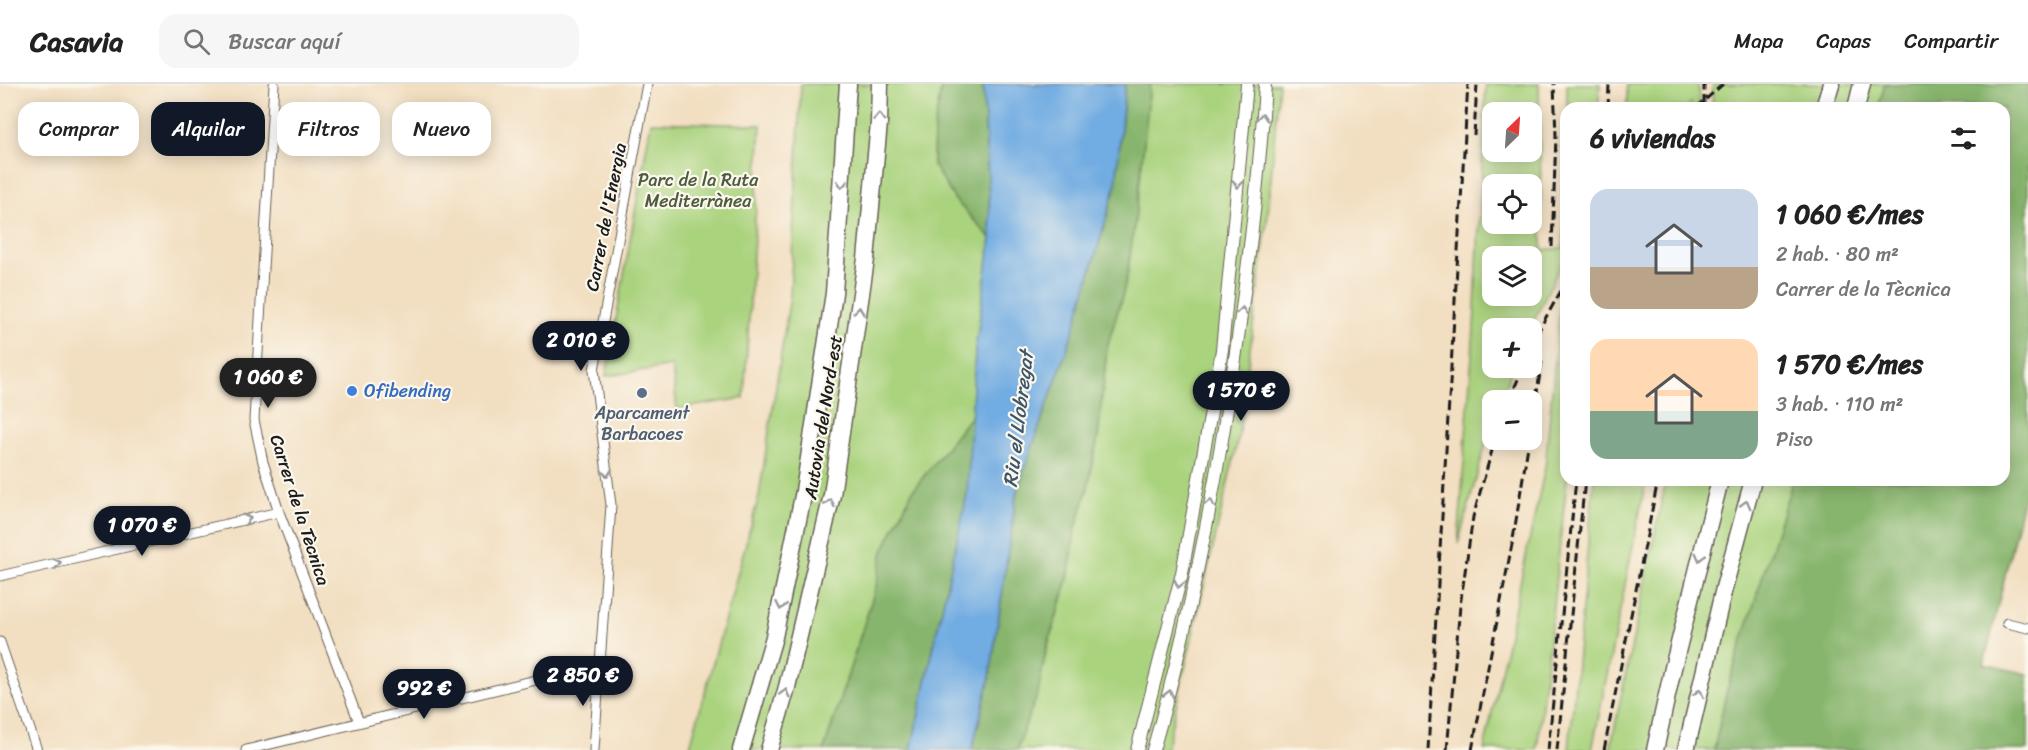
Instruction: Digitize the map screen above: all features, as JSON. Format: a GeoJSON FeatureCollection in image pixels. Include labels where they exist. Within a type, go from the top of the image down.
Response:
{"type":"FeatureCollection","features":[{"type":"Feature","properties":{"kind":"highway","name":"Autovia del Nord-est"},"geometry":{"type":"LineString","coordinates":[[741,750],[774,637],[804,491],[834,293],[848,84]]}},
{"type":"Feature","properties":{"kind":"highway","name":"Autovia del Nord-est"},"geometry":{"type":"LineString","coordinates":[[769,750],[787,687],[832,495],[866,259],[879,123],[880,84]]}},
{"type":"Feature","properties":{"kind":"highway"},"geometry":{"type":"LineString","coordinates":[[1826,102],[1831,84]]}},
{"type":"Feature","properties":{"kind":"highway"},"geometry":{"type":"LineString","coordinates":[[1858,102],[1863,84]]}},
{"type":"Feature","properties":{"kind":"highway"},"geometry":{"type":"LineString","coordinates":[[1654,750],[1718,486]]}},
{"type":"Feature","properties":{"kind":"highway"},"geometry":{"type":"LineString","coordinates":[[1686,750],[1724,588],[1751,486]]}},
{"type":"Feature","properties":{"kind":"street","name":"Carrer de la Tècnica"},"geometry":{"type":"LineString","coordinates":[[274,84],[254,420],[263,462],[279,512],[359,722]]}},
{"type":"Feature","properties":{"kind":"street","name":"Carrer de l'Energia"},"geometry":{"type":"LineString","coordinates":[[594,750],[611,505],[594,370],[647,84]]}},
{"type":"Feature","properties":{"kind":"street"},"geometry":{"type":"LineString","coordinates":[[1137,750],[1182,573],[1222,350],[1247,84]]}},
{"type":"Feature","properties":{"kind":"street"},"geometry":{"type":"LineString","coordinates":[[1153,750],[1167,701],[1198,565],[1224,430],[1250,258],[1265,84]]}},
{"type":"Feature","properties":{"kind":"street"},"geometry":{"type":"LineString","coordinates":[[0,576],[279,512]]}},
{"type":"Feature","properties":{"kind":"street"},"geometry":{"type":"LineString","coordinates":[[2007,624],[2028,628]]}},
{"type":"Feature","properties":{"kind":"street"},"geometry":{"type":"LineString","coordinates":[[0,642],[37,750]]}},
{"type":"Feature","properties":{"kind":"street"},"geometry":{"type":"LineString","coordinates":[[246,750],[594,666],[601,668]]}},
{"type":"Feature","properties":{"kind":"green space"},"geometry":{"type":"Polygon","coordinates":[[[801,84],[942,84],[934,128],[933,165],[956,201],[991,238],[975,351],[972,415],[913,490],[883,551],[876,587],[824,750],[689,750],[759,496],[790,296],[801,84]]]}},
{"type":"Feature","properties":{"kind":"green space"},"geometry":{"type":"Polygon","coordinates":[[[942,84],[983,84],[991,238],[956,201],[933,165],[934,128],[942,84]]]}},
{"type":"Feature","properties":{"kind":"green space"},"geometry":{"type":"Polygon","coordinates":[[[1125,84],[1150,84],[1139,191],[1128,271],[1107,348],[1098,437],[1088,487],[1075,531],[1068,579],[1046,650],[1038,694],[1017,750],[972,750],[990,677],[1017,490],[1074,329],[1116,185],[1125,84]]]}},
{"type":"Feature","properties":{"kind":"green space"},"geometry":{"type":"Polygon","coordinates":[[[1150,84],[1279,84],[1268,214],[1238,439],[1166,750],[1017,750],[1068,579],[1075,531],[1088,487],[1098,437],[1107,348],[1128,271],[1150,84]]]}},
{"type":"Feature","properties":{"kind":"green space"},"geometry":{"type":"Polygon","coordinates":[[[1486,84],[1539,84],[1539,102],[1485,102],[1486,84]]]}},
{"type":"Feature","properties":{"kind":"green space"},"geometry":{"type":"Polygon","coordinates":[[[1567,84],[1600,84],[1598,102],[1567,102],[1567,84]]]}},
{"type":"Feature","properties":{"kind":"green space"},"geometry":{"type":"Polygon","coordinates":[[[1627,84],[1698,84],[1699,102],[1627,102],[1627,84]]]}},
{"type":"Feature","properties":{"kind":"green space"},"geometry":{"type":"Polygon","coordinates":[[[1713,84],[1885,84],[1880,102],[1712,102],[1713,84]]]}},
{"type":"Feature","properties":{"kind":"green space"},"geometry":{"type":"Polygon","coordinates":[[[1885,84],[2028,84],[2028,495],[2023,500],[1984,664],[2028,674],[2028,750],[1714,750],[1727,690],[1791,486],[2010,486],[2010,102],[1880,102],[1885,84]]]}},
{"type":"Feature","properties":{"kind":"green space","name":"Parc de la Ruta Mediterrànea"},"geometry":{"type":"Polygon","coordinates":[[[651,122],[761,125],[744,398],[677,409],[672,366],[606,376],[651,122]]]}},
{"type":"Feature","properties":{"kind":"green space"},"geometry":{"type":"Polygon","coordinates":[[[1482,162],[1540,162],[1541,174],[1482,174],[1482,234],[1542,234],[1542,246],[1482,246],[1482,306],[1541,306],[1535,318],[1482,318],[1482,378],[1509,378],[1504,390],[1482,390],[1482,450],[1484,450],[1458,544],[1474,328],[1482,162]]]}},
{"type":"Feature","properties":{"kind":"green space"},"geometry":{"type":"Polygon","coordinates":[[[1560,248],[1560,266],[1542,303],[1542,250],[1560,248]]]}},
{"type":"Feature","properties":{"kind":"green space"},"geometry":{"type":"Polygon","coordinates":[[[1560,306],[1560,486],[1566,486],[1537,750],[1484,750],[1545,468],[1560,306]]]}},
{"type":"Feature","properties":{"kind":"green space"},"geometry":{"type":"Polygon","coordinates":[[[972,415],[967,495],[911,750],[824,750],[876,587],[883,551],[913,490],[972,415]]]}},
{"type":"Feature","properties":{"kind":"green space"},"geometry":{"type":"Polygon","coordinates":[[[1593,486],[1645,486],[1592,750],[1569,750],[1593,486]]]}},
{"type":"Feature","properties":{"kind":"green space"},"geometry":{"type":"Polygon","coordinates":[[[1665,486],[1791,486],[1727,690],[1714,750],[1610,750],[1665,486]]]}},
{"type":"Feature","properties":{"kind":"water","name":"Riu el Llobregat"},"geometry":{"type":"Polygon","coordinates":[[[983,84],[1125,84],[1116,185],[1074,329],[1017,490],[990,677],[972,750],[911,750],[967,495],[975,351],[991,238],[983,84]]]}},
{"type":"Feature","properties":{"kind":"railway"},"geometry":{"type":"LineString","coordinates":[[1428,750],[1468,84]]}},
{"type":"Feature","properties":{"kind":"railway"},"geometry":{"type":"LineString","coordinates":[[1474,135],[1477,84]]}},
{"type":"Feature","properties":{"kind":"railway"},"geometry":{"type":"LineString","coordinates":[[1552,247],[1556,136],[1554,84]]}},
{"type":"Feature","properties":{"kind":"railway"},"geometry":{"type":"LineString","coordinates":[[1608,102],[1609,84]]}},
{"type":"Feature","properties":{"kind":"railway"},"geometry":{"type":"LineString","coordinates":[[1704,84],[1704,102]]}},
{"type":"Feature","properties":{"kind":"railway"},"geometry":{"type":"LineString","coordinates":[[1703,102],[1723,84]]}},
{"type":"Feature","properties":{"kind":"railway"},"geometry":{"type":"LineString","coordinates":[[1542,324],[1560,293]]}},
{"type":"Feature","properties":{"kind":"railway"},"geometry":{"type":"LineString","coordinates":[[1513,390],[1519,378]]}},
{"type":"Feature","properties":{"kind":"railway"},"geometry":{"type":"LineString","coordinates":[[1537,390],[1539,378]]}},
{"type":"Feature","properties":{"kind":"railway"},"geometry":{"type":"LineString","coordinates":[[1447,750],[1460,606],[1473,517],[1492,450]]}},
{"type":"Feature","properties":{"kind":"railway"},"geometry":{"type":"LineString","coordinates":[[1472,750],[1513,539],[1527,450]]}},
{"type":"Feature","properties":{"kind":"railway"},"geometry":{"type":"LineString","coordinates":[[1548,750],[1575,486]]}},
{"type":"Feature","properties":{"kind":"railway"},"geometry":{"type":"LineString","coordinates":[[1557,750],[1584,486]]}},
{"type":"Feature","properties":{"kind":"railway"},"geometry":{"type":"LineString","coordinates":[[1604,750],[1657,486]]}},
{"type":"Feature","properties":{"kind":"place","name":"Ofibending"},"geometry":{"type":"Point","coordinates":[352,391]}},
{"type":"Feature","properties":{"kind":"place","name":"Aparcament Barbacoes"},"geometry":{"type":"Point","coordinates":[642,393]}}]}
